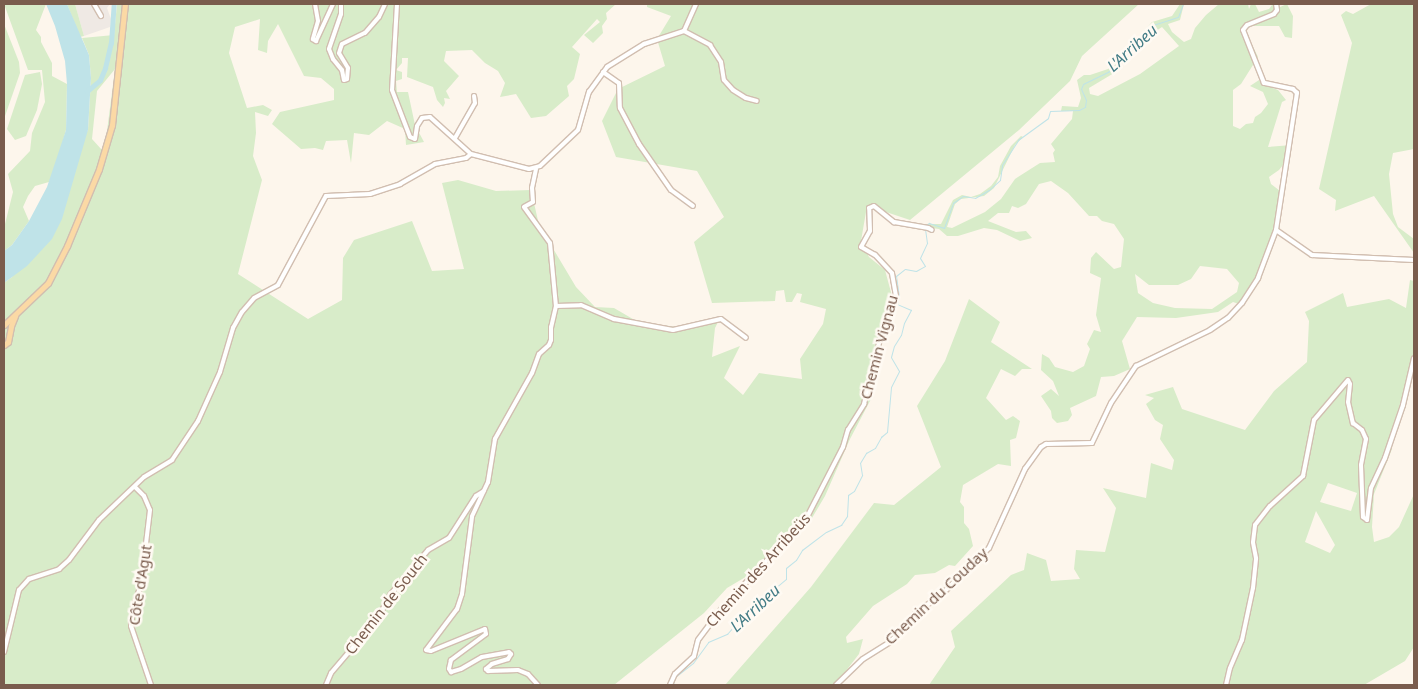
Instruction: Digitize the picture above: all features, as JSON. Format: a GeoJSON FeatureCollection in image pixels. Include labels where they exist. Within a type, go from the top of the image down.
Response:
{"type":"FeatureCollection","features":[{"type":"Feature","properties":{"kind":"main road"},"geometry":{"type":"LineString","coordinates":[[9,332],[4,326],[48,283],[67,246],[87,199],[108,139],[119,76],[125,4]]}},
{"type":"Feature","properties":{"kind":"main road"},"geometry":{"type":"LineString","coordinates":[[4,345],[8,342],[9,332],[17,313]]}},
{"type":"Feature","properties":{"kind":"street"},"geometry":{"type":"LineString","coordinates":[[94,4],[101,16]]}},
{"type":"Feature","properties":{"kind":"street"},"geometry":{"type":"LineString","coordinates":[[314,4],[318,21],[313,39],[316,41],[333,4]]}},
{"type":"Feature","properties":{"kind":"street"},"geometry":{"type":"LineString","coordinates":[[341,4],[341,14],[329,49],[333,60],[342,70],[344,80],[347,79],[348,68],[339,52],[342,44],[366,33],[385,4]]}},
{"type":"Feature","properties":{"kind":"street"},"geometry":{"type":"LineString","coordinates":[[397,4],[392,90],[410,137],[415,139],[418,123],[427,117],[455,138],[471,154],[529,169],[536,168],[578,130],[589,92],[612,63],[644,44],[684,31],[710,45],[720,62],[724,80],[733,90],[746,98],[757,101]]}},
{"type":"Feature","properties":{"kind":"street"},"geometry":{"type":"LineString","coordinates":[[684,31],[696,4]]}},
{"type":"Feature","properties":{"kind":"street"},"geometry":{"type":"LineString","coordinates":[[1276,4],[1277,10],[1274,14],[1247,26],[1243,30],[1264,83],[1293,88],[1297,93],[1276,230],[1312,255],[1414,260]]}},
{"type":"Feature","properties":{"kind":"street"},"geometry":{"type":"LineString","coordinates":[[603,72],[620,83],[620,108],[639,144],[671,190],[693,206]]}},
{"type":"Feature","properties":{"kind":"street"},"geometry":{"type":"LineString","coordinates":[[455,138],[475,103],[474,96]]}},
{"type":"Feature","properties":{"kind":"street"},"geometry":{"type":"LineString","coordinates":[[4,652],[19,590],[28,580],[59,569],[69,560],[99,520],[144,477],[172,460],[198,421],[220,372],[228,344],[242,312],[254,298],[278,285],[326,196],[370,194],[400,184],[435,164],[466,158],[471,154]]}},
{"type":"Feature","properties":{"kind":"street","name":"Chemin de Souch"},"geometry":{"type":"LineString","coordinates":[[326,685],[331,673],[378,618],[390,595],[428,550],[449,538],[476,496],[484,491],[488,482],[495,439],[532,373],[539,354],[549,345],[556,306],[550,243],[524,207],[533,202],[532,188],[536,168]]}},
{"type":"Feature","properties":{"kind":"street","name":"Chemin Vignau"},"geometry":{"type":"LineString","coordinates":[[816,504],[843,447],[848,430],[864,404],[880,339],[896,296],[892,273],[875,255],[861,247],[870,231],[870,208],[874,206],[894,222],[927,229]]}},
{"type":"Feature","properties":{"kind":"street","name":"Chemin du Couday"},"geometry":{"type":"LineString","coordinates":[[836,685],[863,658],[890,642],[915,614],[942,594],[989,548],[1025,469],[1046,444],[1092,443],[1111,404],[1136,366],[1210,330],[1228,318],[1242,303],[1258,278],[1276,230]]}},
{"type":"Feature","properties":{"kind":"street"},"geometry":{"type":"LineString","coordinates":[[556,306],[581,305],[614,319],[673,330],[721,320],[746,338]]}},
{"type":"Feature","properties":{"kind":"street"},"geometry":{"type":"LineString","coordinates":[[1226,685],[1230,668],[1242,640],[1253,588],[1256,558],[1254,534],[1260,517],[1303,476],[1312,425],[1348,380],[1350,384],[1348,402],[1353,423],[1362,430],[1366,439],[1361,465],[1363,517],[1367,520],[1371,488],[1385,458],[1402,405],[1414,358]]}},
{"type":"Feature","properties":{"kind":"street","name":"Côte d'Agut"},"geometry":{"type":"LineString","coordinates":[[135,487],[144,496],[150,510],[141,585],[133,608],[131,626],[151,685]]}},
{"type":"Feature","properties":{"kind":"street"},"geometry":{"type":"LineString","coordinates":[[484,491],[472,517],[464,580],[457,609],[426,650],[431,651],[485,629],[486,634],[451,660],[450,669],[452,672],[460,670],[482,657],[509,652],[511,654],[508,659],[492,664],[486,669],[488,671],[518,670],[528,674],[538,685]]}},
{"type":"Feature","properties":{"kind":"street","name":"Chemin des Arribeüs"},"geometry":{"type":"LineString","coordinates":[[670,685],[675,674],[694,656],[698,640],[706,628],[762,563],[806,519],[816,504]]}},
{"type":"Feature","properties":{"kind":"shaded area"},"geometry":{"type":"Polygon","coordinates":[[[75,4],[110,4],[107,8],[111,19],[110,27],[84,36],[75,4]]]}},
{"type":"Feature","properties":{"kind":"green space"},"geometry":{"type":"Polygon","coordinates":[[[4,4],[46,4],[36,30],[52,63],[52,76],[67,84],[66,130],[55,169],[49,182],[35,186],[28,196],[23,207],[29,221],[12,245],[4,251],[5,224],[13,192],[8,174],[30,151],[32,133],[45,102],[42,70],[28,70],[4,4]]]}},
{"type":"Feature","properties":{"kind":"green space"},"geometry":{"type":"Polygon","coordinates":[[[67,4],[75,4],[84,36],[80,37],[67,4]]]}},
{"type":"Feature","properties":{"kind":"green space"},"geometry":{"type":"Polygon","coordinates":[[[117,4],[122,4],[119,34],[127,4],[616,4],[606,13],[607,19],[602,26],[603,33],[593,43],[584,35],[600,22],[597,19],[572,47],[580,54],[574,79],[567,86],[569,96],[546,116],[531,118],[516,94],[500,97],[505,83],[498,71],[485,63],[472,50],[446,51],[444,61],[459,76],[446,91],[450,99],[444,98],[445,103],[443,107],[437,100],[433,87],[407,77],[408,58],[402,58],[402,63],[396,70],[402,72],[402,79],[396,81],[397,92],[408,92],[415,125],[424,142],[406,145],[405,129],[387,121],[369,135],[354,133],[351,163],[347,140],[326,141],[323,150],[315,148],[301,149],[272,124],[280,112],[334,100],[334,89],[321,78],[304,76],[278,24],[268,41],[267,53],[258,50],[260,19],[235,27],[229,53],[247,108],[263,105],[272,110],[268,116],[255,112],[256,133],[253,156],[262,180],[238,274],[308,319],[342,300],[343,258],[354,240],[412,221],[432,271],[464,269],[442,183],[458,180],[496,191],[531,190],[539,225],[576,287],[595,307],[614,308],[638,322],[677,327],[716,318],[718,322],[715,328],[712,357],[740,346],[724,378],[743,395],[759,373],[802,379],[800,359],[823,324],[826,309],[800,302],[802,294],[797,293],[792,302],[786,302],[784,290],[776,291],[775,301],[712,303],[694,242],[724,217],[697,171],[616,157],[602,121],[618,89],[665,66],[657,39],[671,16],[647,7],[647,4],[1139,4],[1082,56],[1070,81],[1019,130],[910,220],[874,208],[866,212],[861,241],[869,257],[885,270],[892,296],[891,309],[874,372],[871,399],[850,439],[825,496],[809,523],[754,572],[727,588],[704,613],[614,685],[4,685],[4,283],[12,277],[88,130],[91,78],[89,55],[82,38],[114,35],[117,4]],[[115,69],[97,91],[92,139],[102,150],[107,131],[115,69]]]}},
{"type":"Feature","properties":{"kind":"green space"},"geometry":{"type":"Polygon","coordinates":[[[1180,4],[1184,4],[1180,20],[1168,24],[1172,32],[1184,42],[1191,39],[1195,28],[1219,4],[1248,4],[1249,9],[1251,4],[1255,4],[1259,12],[1269,9],[1272,5],[1280,7],[1287,4],[1293,16],[1292,38],[1285,37],[1279,26],[1243,26],[1258,57],[1241,84],[1233,90],[1233,126],[1240,129],[1246,124],[1253,123],[1255,117],[1268,104],[1263,92],[1250,86],[1259,80],[1262,84],[1278,90],[1286,100],[1282,102],[1268,147],[1292,145],[1290,156],[1279,170],[1269,177],[1271,184],[1284,194],[1277,234],[1242,305],[1233,302],[1218,312],[1176,318],[1137,317],[1122,341],[1130,369],[1114,376],[1101,377],[1096,396],[1070,408],[1072,415],[1068,421],[1057,423],[1052,418],[1051,411],[1041,396],[1051,389],[1059,396],[1053,381],[1041,370],[1042,354],[1049,358],[1055,367],[1073,372],[1084,366],[1090,349],[1087,344],[1094,330],[1101,332],[1096,315],[1101,278],[1090,273],[1091,258],[1096,252],[1114,269],[1121,267],[1124,239],[1114,224],[1102,221],[1097,216],[1089,216],[1068,193],[1051,181],[1039,184],[1026,204],[1018,208],[1012,206],[1009,213],[998,213],[988,221],[1016,232],[1026,231],[1032,238],[1020,241],[997,230],[984,228],[958,236],[947,236],[939,229],[917,226],[917,224],[941,224],[953,200],[962,195],[971,197],[980,194],[991,186],[998,177],[1000,166],[1011,146],[1021,136],[1023,137],[1015,145],[994,188],[984,196],[961,199],[955,204],[947,227],[952,228],[985,212],[1001,199],[1015,179],[1040,163],[1055,162],[1053,153],[1055,150],[1051,144],[1072,119],[1073,111],[1061,111],[1062,106],[1078,107],[1081,98],[1077,80],[1084,75],[1108,69],[1130,48],[1134,51],[1114,73],[1089,88],[1090,94],[1098,96],[1140,74],[1179,46],[1162,27],[1150,35],[1148,41],[1141,47],[1133,44],[1152,22],[1172,16],[1180,4]],[[1200,266],[1191,279],[1178,285],[1149,285],[1135,274],[1138,293],[1153,303],[1175,308],[1212,309],[1237,292],[1239,283],[1227,269],[1200,266]]]}},
{"type":"Feature","properties":{"kind":"green space"},"geometry":{"type":"Polygon","coordinates":[[[1371,4],[1414,4],[1414,149],[1393,153],[1389,174],[1393,214],[1398,227],[1414,239],[1414,253],[1374,196],[1335,211],[1336,200],[1319,189],[1352,43],[1341,15],[1346,11],[1353,14],[1371,4]]]}},
{"type":"Feature","properties":{"kind":"green space"},"geometry":{"type":"Polygon","coordinates":[[[4,24],[19,62],[20,73],[4,119],[4,24]]]}},
{"type":"Feature","properties":{"kind":"green space"},"geometry":{"type":"Polygon","coordinates":[[[40,72],[42,84],[37,110],[26,136],[15,140],[7,129],[25,75],[40,72]]]}},
{"type":"Feature","properties":{"kind":"green space"},"geometry":{"type":"Polygon","coordinates":[[[1410,280],[1414,281],[1414,361],[1387,444],[1392,449],[1374,494],[1372,527],[1374,542],[1389,537],[1399,527],[1414,494],[1414,647],[1405,661],[1364,685],[929,685],[955,647],[951,631],[1011,575],[1024,570],[1027,553],[1046,560],[1051,581],[1080,579],[1074,569],[1076,550],[1105,552],[1116,508],[1103,488],[1146,498],[1151,463],[1172,470],[1174,460],[1160,439],[1163,425],[1155,420],[1146,404],[1154,398],[1145,395],[1173,387],[1182,409],[1245,430],[1274,391],[1307,362],[1309,321],[1305,312],[1343,293],[1347,307],[1389,299],[1406,308],[1410,280]],[[1328,483],[1320,502],[1351,511],[1357,493],[1328,483]],[[1316,511],[1305,542],[1330,553],[1335,545],[1316,511]]]}},
{"type":"Feature","properties":{"kind":"green space"},"geometry":{"type":"Polygon","coordinates":[[[969,299],[1000,322],[991,342],[1032,369],[1022,369],[1015,376],[1001,369],[986,398],[1006,420],[1013,416],[1020,421],[1016,438],[1010,440],[1011,466],[998,464],[963,485],[960,502],[964,507],[964,523],[969,529],[973,546],[955,566],[949,565],[935,573],[915,575],[907,584],[873,606],[846,637],[847,643],[863,639],[859,654],[835,685],[725,685],[811,587],[874,503],[894,505],[941,467],[917,406],[945,361],[969,299]]]}},
{"type":"Feature","properties":{"kind":"water"},"geometry":{"type":"Polygon","coordinates":[[[46,4],[67,4],[89,55],[91,78],[88,130],[62,219],[52,239],[27,266],[4,283],[4,251],[12,245],[29,221],[47,187],[66,130],[67,84],[65,61],[55,26],[46,4]]]}},
{"type":"Feature","properties":{"kind":"waterway"},"geometry":{"type":"LineString","coordinates":[[87,91],[100,80],[105,68],[111,43],[114,4]]}},
{"type":"Feature","properties":{"kind":"waterway","name":"L'Arribeu"},"geometry":{"type":"LineString","coordinates":[[926,225],[929,223],[944,228],[953,203],[963,196],[975,198],[989,190],[1000,180],[1002,165],[1018,140],[1048,118],[1050,111],[1079,110],[1085,107],[1086,100],[1081,89],[1083,84],[1108,72],[1124,58],[1153,25],[1178,17],[1183,4]]}},
{"type":"Feature","properties":{"kind":"waterway","name":"L'Arribeu"},"geometry":{"type":"LineString","coordinates":[[675,677],[693,663],[708,642],[727,634],[745,613],[786,579],[786,568],[796,560],[802,550],[826,532],[841,525],[847,516],[848,495],[854,491],[862,475],[860,463],[866,453],[875,448],[881,437],[887,432],[891,387],[899,371],[891,357],[894,346],[901,335],[904,323],[911,310],[897,304],[899,297],[896,276],[905,269],[916,271],[925,266],[920,258],[927,243],[925,229]]}},
{"type":"Feature","properties":{"kind":"waterway","name":"L'Arribeu"},"geometry":{"type":"LineString","coordinates":[[673,685],[674,680]]}}]}
